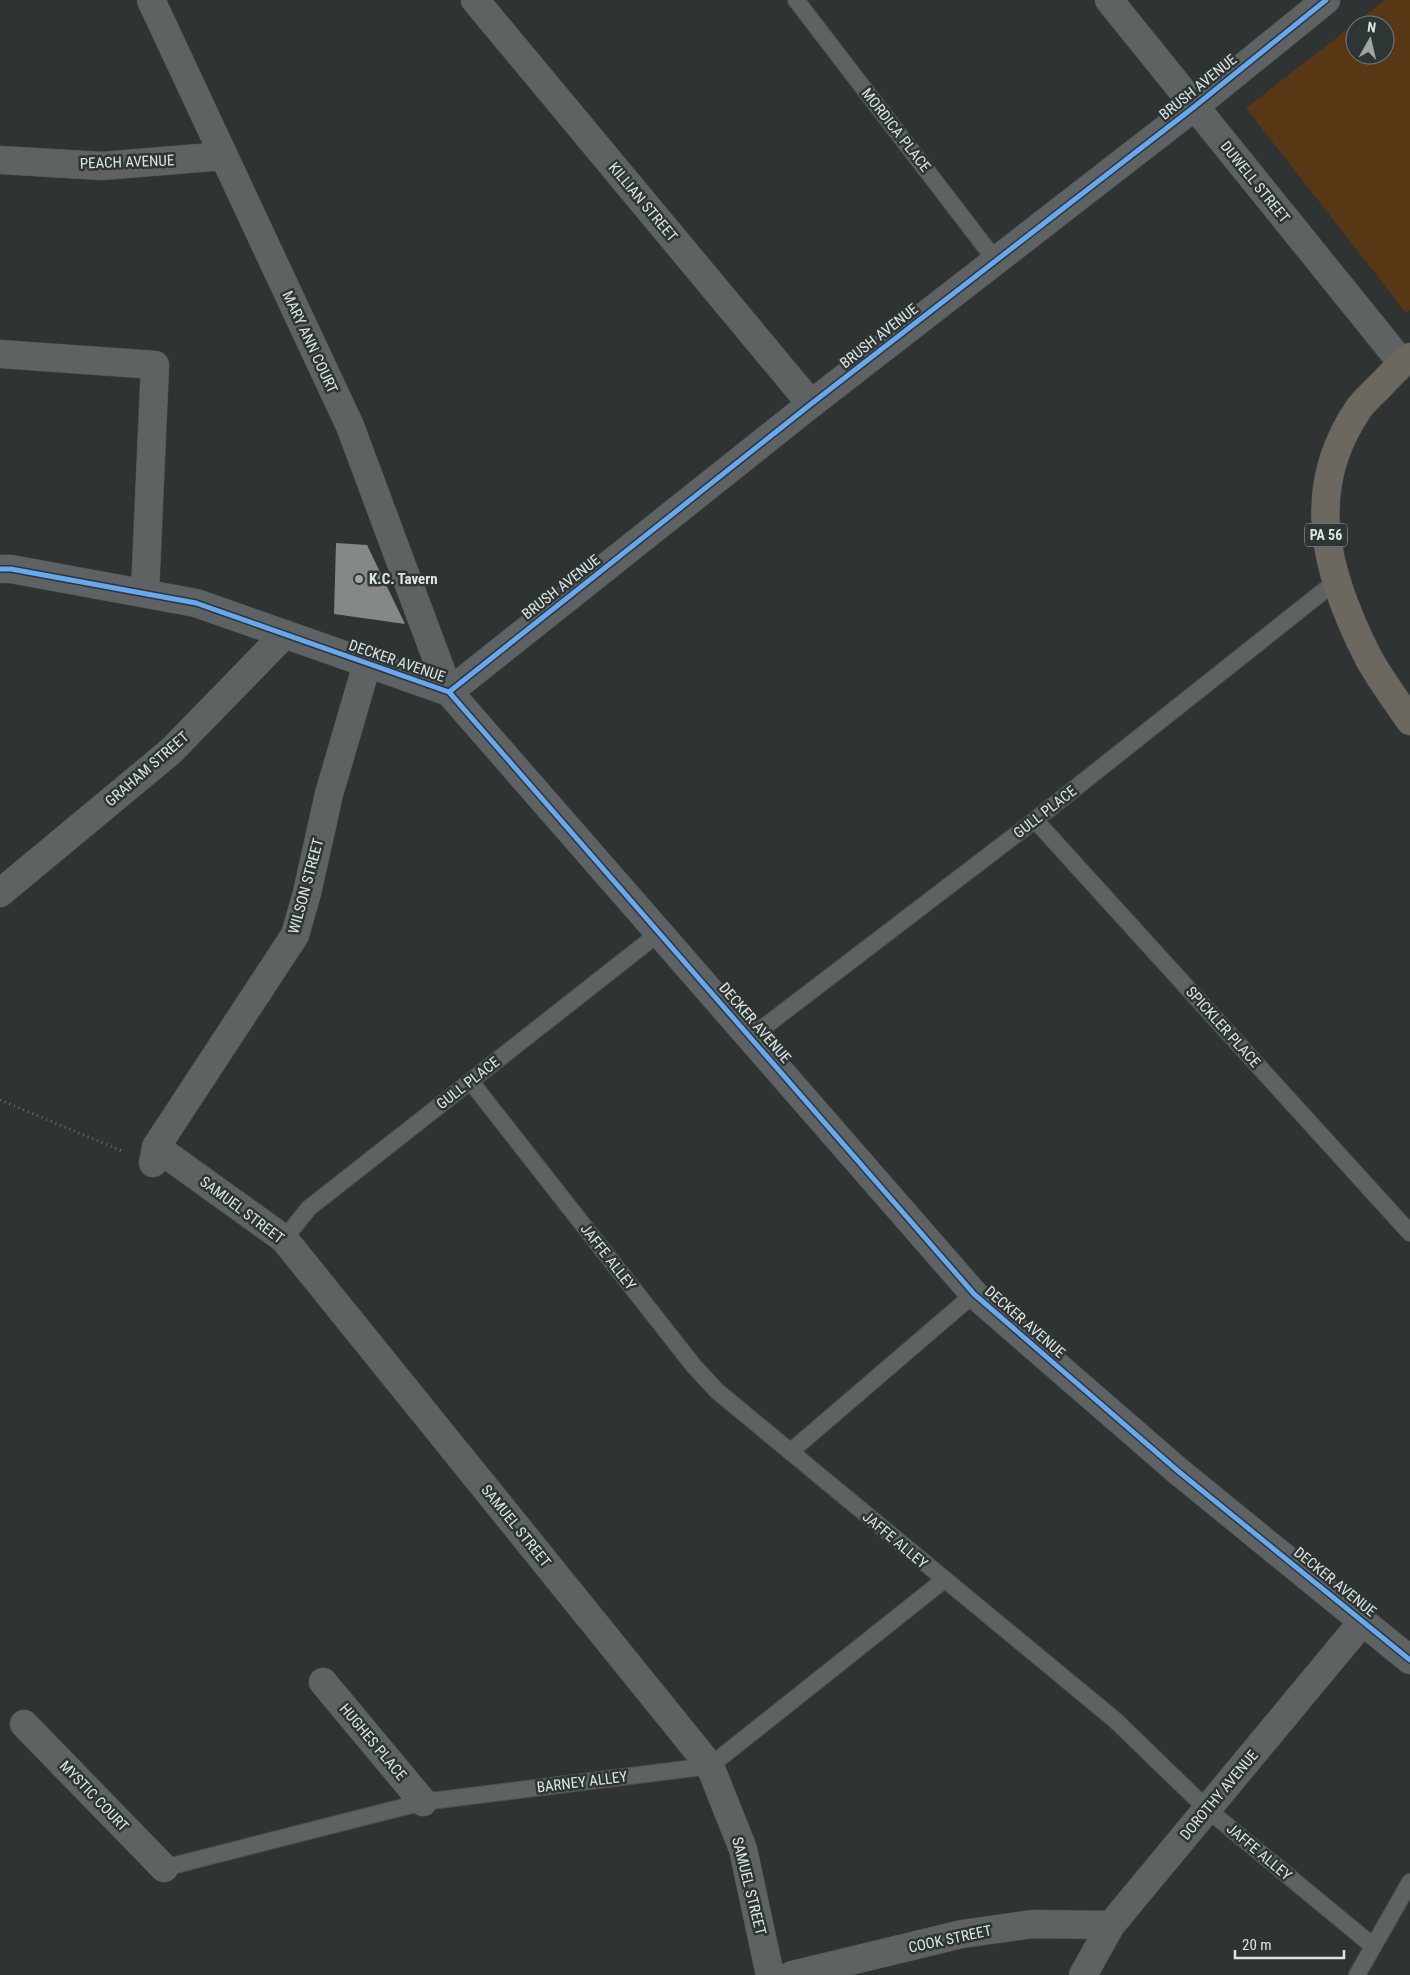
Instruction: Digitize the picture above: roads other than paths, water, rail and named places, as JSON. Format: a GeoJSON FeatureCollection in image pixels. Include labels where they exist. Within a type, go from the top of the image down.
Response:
{"type":"FeatureCollection","features":[{"type":"Feature","properties":{"kind":"highway","name":"PA 56"},"geometry":{"type":"LineString","coordinates":[[1406,360],[1360,408],[1338,447],[1327,484],[1324,512],[1326,538],[1336,582],[1369,658],[1410,721]]}},
{"type":"Feature","properties":{"kind":"street","name":"MARY ANN COURT"},"geometry":{"type":"LineString","coordinates":[[151,0],[350,426],[449,692]]}},
{"type":"Feature","properties":{"kind":"street","name":"KILLIAN STREET"},"geometry":{"type":"LineString","coordinates":[[475,0],[811,404]]}},
{"type":"Feature","properties":{"kind":"street","name":"DUWELL STREET"},"geometry":{"type":"LineString","coordinates":[[1109,0],[1194,107],[1406,360]]}},
{"type":"Feature","properties":{"kind":"street","name":"BRUSH AVENUE"},"geometry":{"type":"LineString","coordinates":[[449,692],[811,404],[1194,107],[1326,0]]}},
{"type":"Feature","properties":{"kind":"street","name":"PEACH AVENUE"},"geometry":{"type":"LineString","coordinates":[[0,160],[102,166],[224,156]]}},
{"type":"Feature","properties":{"kind":"street"},"geometry":{"type":"LineString","coordinates":[[0,354],[155,365],[145,593]]}},
{"type":"Feature","properties":{"kind":"street","name":"DECKER AVENUE"},"geometry":{"type":"LineString","coordinates":[[0,569],[11,569],[196,603],[449,692],[974,1294],[1178,1471],[1410,1660]]}},
{"type":"Feature","properties":{"kind":"street","name":"GRAHAM STREET"},"geometry":{"type":"LineString","coordinates":[[0,893],[172,751],[284,634]]}},
{"type":"Feature","properties":{"kind":"street","name":"WILSON STREET"},"geometry":{"type":"LineString","coordinates":[[155,1155],[296,935],[329,794],[367,664]]}},
{"type":"Feature","properties":{"kind":"street","name":"SAMUEL STREET"},"geometry":{"type":"LineString","coordinates":[[155,1155],[284,1239],[710,1766],[743,1849],[770,1975]]}},
{"type":"Feature","properties":{"kind":"street","name":"DOROTHY AVENUE"},"geometry":{"type":"LineString","coordinates":[[1083,1975],[1111,1925],[1363,1621]]}},
{"type":"Feature","properties":{"kind":"street","name":"HUGHES PLACE"},"geometry":{"type":"LineString","coordinates":[[323,1682],[423,1802]]}},
{"type":"Feature","properties":{"kind":"street","name":"MYSTIC COURT"},"geometry":{"type":"LineString","coordinates":[[24,1724],[164,1868]]}},
{"type":"Feature","properties":{"kind":"street","name":"COOK STREET"},"geometry":{"type":"LineString","coordinates":[[792,1975],[962,1934],[1034,1924],[1111,1925]]}},
{"type":"Feature","properties":{"kind":"lane","name":"MORDICA PLACE"},"geometry":{"type":"LineString","coordinates":[[796,0],[996,261]]}},
{"type":"Feature","properties":{"kind":"lane","name":"GULL PLACE"},"geometry":{"type":"LineString","coordinates":[[751,1037],[1035,820],[1336,582]]}},
{"type":"Feature","properties":{"kind":"lane","name":"SPICKLER PLACE"},"geometry":{"type":"LineString","coordinates":[[1035,820],[1410,1233]]}},
{"type":"Feature","properties":{"kind":"lane","name":"GULL PLACE"},"geometry":{"type":"LineString","coordinates":[[284,1239],[308,1208],[659,933]]}},
{"type":"Feature","properties":{"kind":"lane","name":"JAFFE ALLEY"},"geometry":{"type":"LineString","coordinates":[[471,1082],[693,1366],[718,1391],[1115,1720],[1207,1809],[1373,1946]]}},
{"type":"Feature","properties":{"kind":"lane"},"geometry":{"type":"LineString","coordinates":[[790,1452],[974,1294]]}},
{"type":"Feature","properties":{"kind":"lane"},"geometry":{"type":"LineString","coordinates":[[710,1766],[944,1580]]}},
{"type":"Feature","properties":{"kind":"lane","name":"BARNEY ALLEY"},"geometry":{"type":"LineString","coordinates":[[164,1868],[423,1802],[710,1766]]}},
{"type":"Feature","properties":{"kind":"lane"},"geometry":{"type":"LineString","coordinates":[[1357,1975],[1410,1882]]}},
{"type":"Feature","properties":{"kind":"place","name":"K.C. Tavern"},"geometry":{"type":"Point","coordinates":[359,579]}}]}
